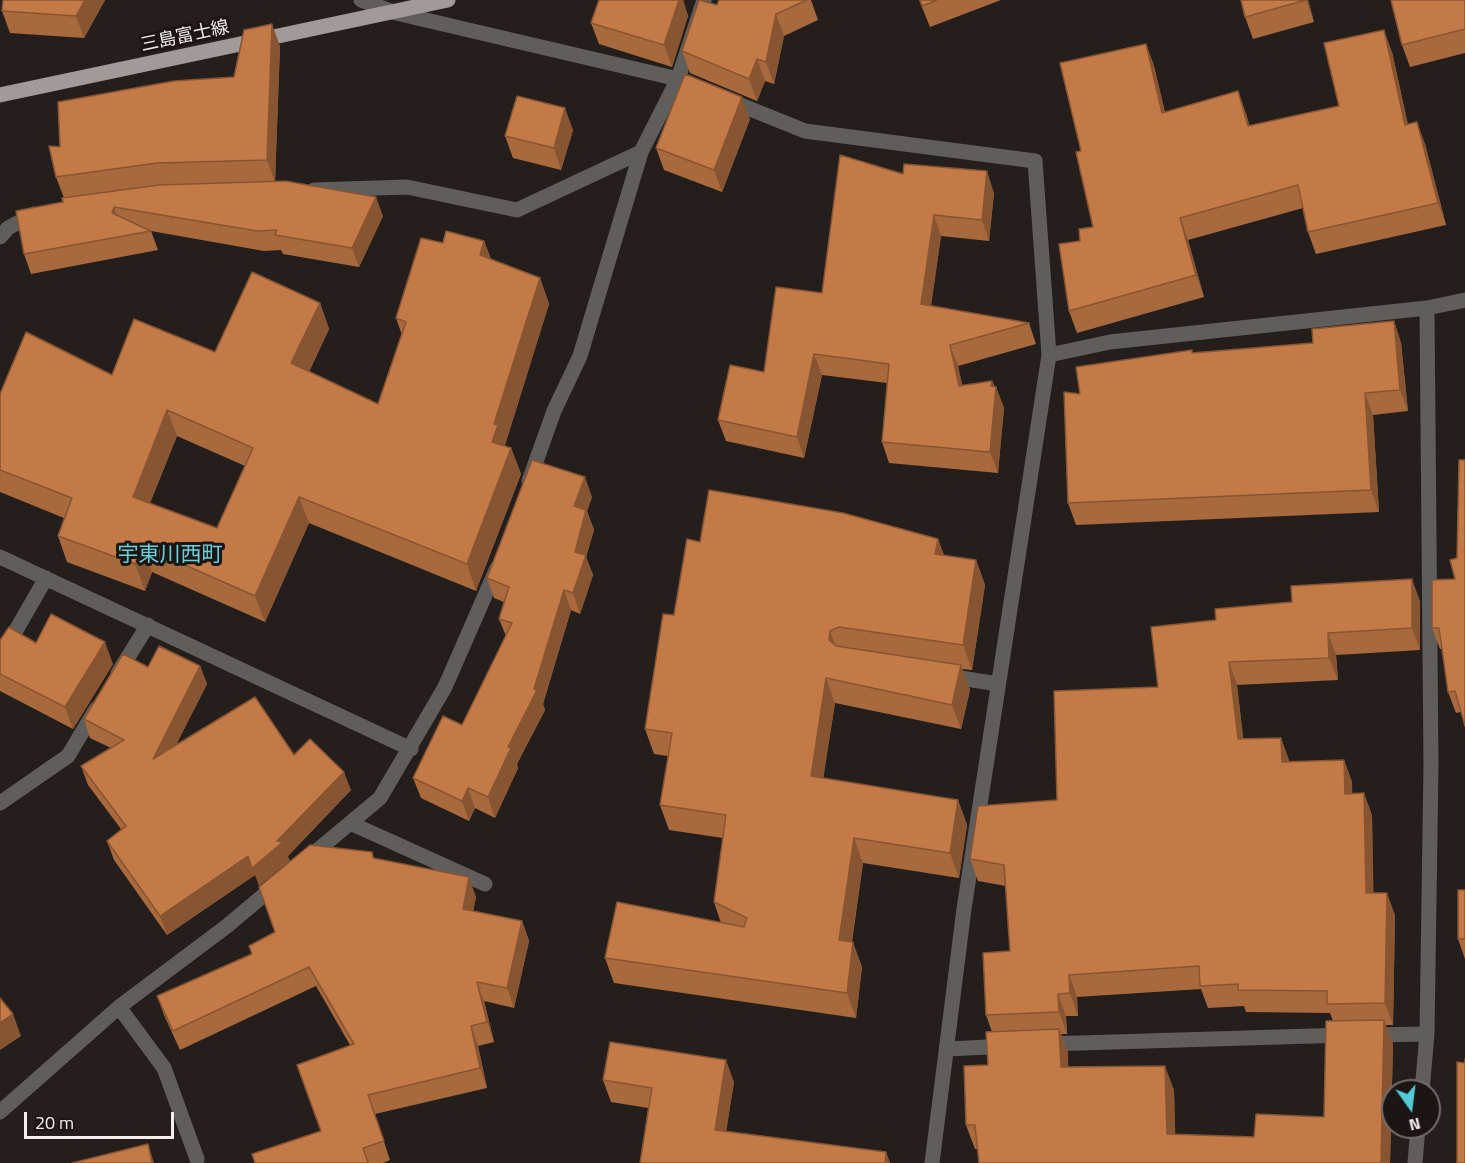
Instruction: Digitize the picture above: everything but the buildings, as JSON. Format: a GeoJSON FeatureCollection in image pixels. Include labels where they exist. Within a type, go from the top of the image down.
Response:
{"type":"FeatureCollection","features":[{"type":"Feature","properties":{"kind":"main road","name":"三島富士線"},"geometry":{"type":"LineString","coordinates":[[0,95],[396,13],[448,0]]}},
{"type":"Feature","properties":{"kind":"street"},"geometry":{"type":"LineString","coordinates":[[361,0],[396,13],[678,79],[805,131],[1035,161],[1049,355],[964,909],[932,1163]]}},
{"type":"Feature","properties":{"kind":"street"},"geometry":{"type":"LineString","coordinates":[[523,495],[554,411],[580,356],[641,152],[678,79],[704,0]]}},
{"type":"Feature","properties":{"kind":"street"},"geometry":{"type":"LineString","coordinates":[[295,191],[407,187],[518,210],[641,152]]}},
{"type":"Feature","properties":{"kind":"street"},"geometry":{"type":"LineString","coordinates":[[0,237],[8,228],[38,212],[49,210]]}},
{"type":"Feature","properties":{"kind":"street"},"geometry":{"type":"LineString","coordinates":[[1049,355],[1110,342],[1427,308],[1465,300]]}},
{"type":"Feature","properties":{"kind":"street"},"geometry":{"type":"LineString","coordinates":[[1423,1079],[1427,1034],[1431,765],[1427,308]]}},
{"type":"Feature","properties":{"kind":"street"},"geometry":{"type":"LineString","coordinates":[[0,1112],[119,1007],[227,926],[380,798],[411,749],[445,687],[504,548]]}},
{"type":"Feature","properties":{"kind":"street"},"geometry":{"type":"LineString","coordinates":[[0,557],[411,749]]}},
{"type":"Feature","properties":{"kind":"street"},"geometry":{"type":"LineString","coordinates":[[0,658],[46,578]]}},
{"type":"Feature","properties":{"kind":"street"},"geometry":{"type":"LineString","coordinates":[[0,803],[68,756],[148,625]]}},
{"type":"Feature","properties":{"kind":"street"},"geometry":{"type":"LineString","coordinates":[[928,674],[998,684]]}},
{"type":"Feature","properties":{"kind":"street"},"geometry":{"type":"LineString","coordinates":[[351,823],[485,884]]}},
{"type":"Feature","properties":{"kind":"street"},"geometry":{"type":"LineString","coordinates":[[119,1007],[164,1068],[197,1159]]}},
{"type":"Feature","properties":{"kind":"street"},"geometry":{"type":"LineString","coordinates":[[948,1049],[1160,1039],[1427,1034]]}},
{"type":"Feature","properties":{"kind":"street"},"geometry":{"type":"LineString","coordinates":[[1415,1163],[1417,1139]]}},
{"type":"Feature","properties":{"kind":"district","name":"宇東川西町"},"geometry":{"type":"Point","coordinates":[170,556]}}]}
